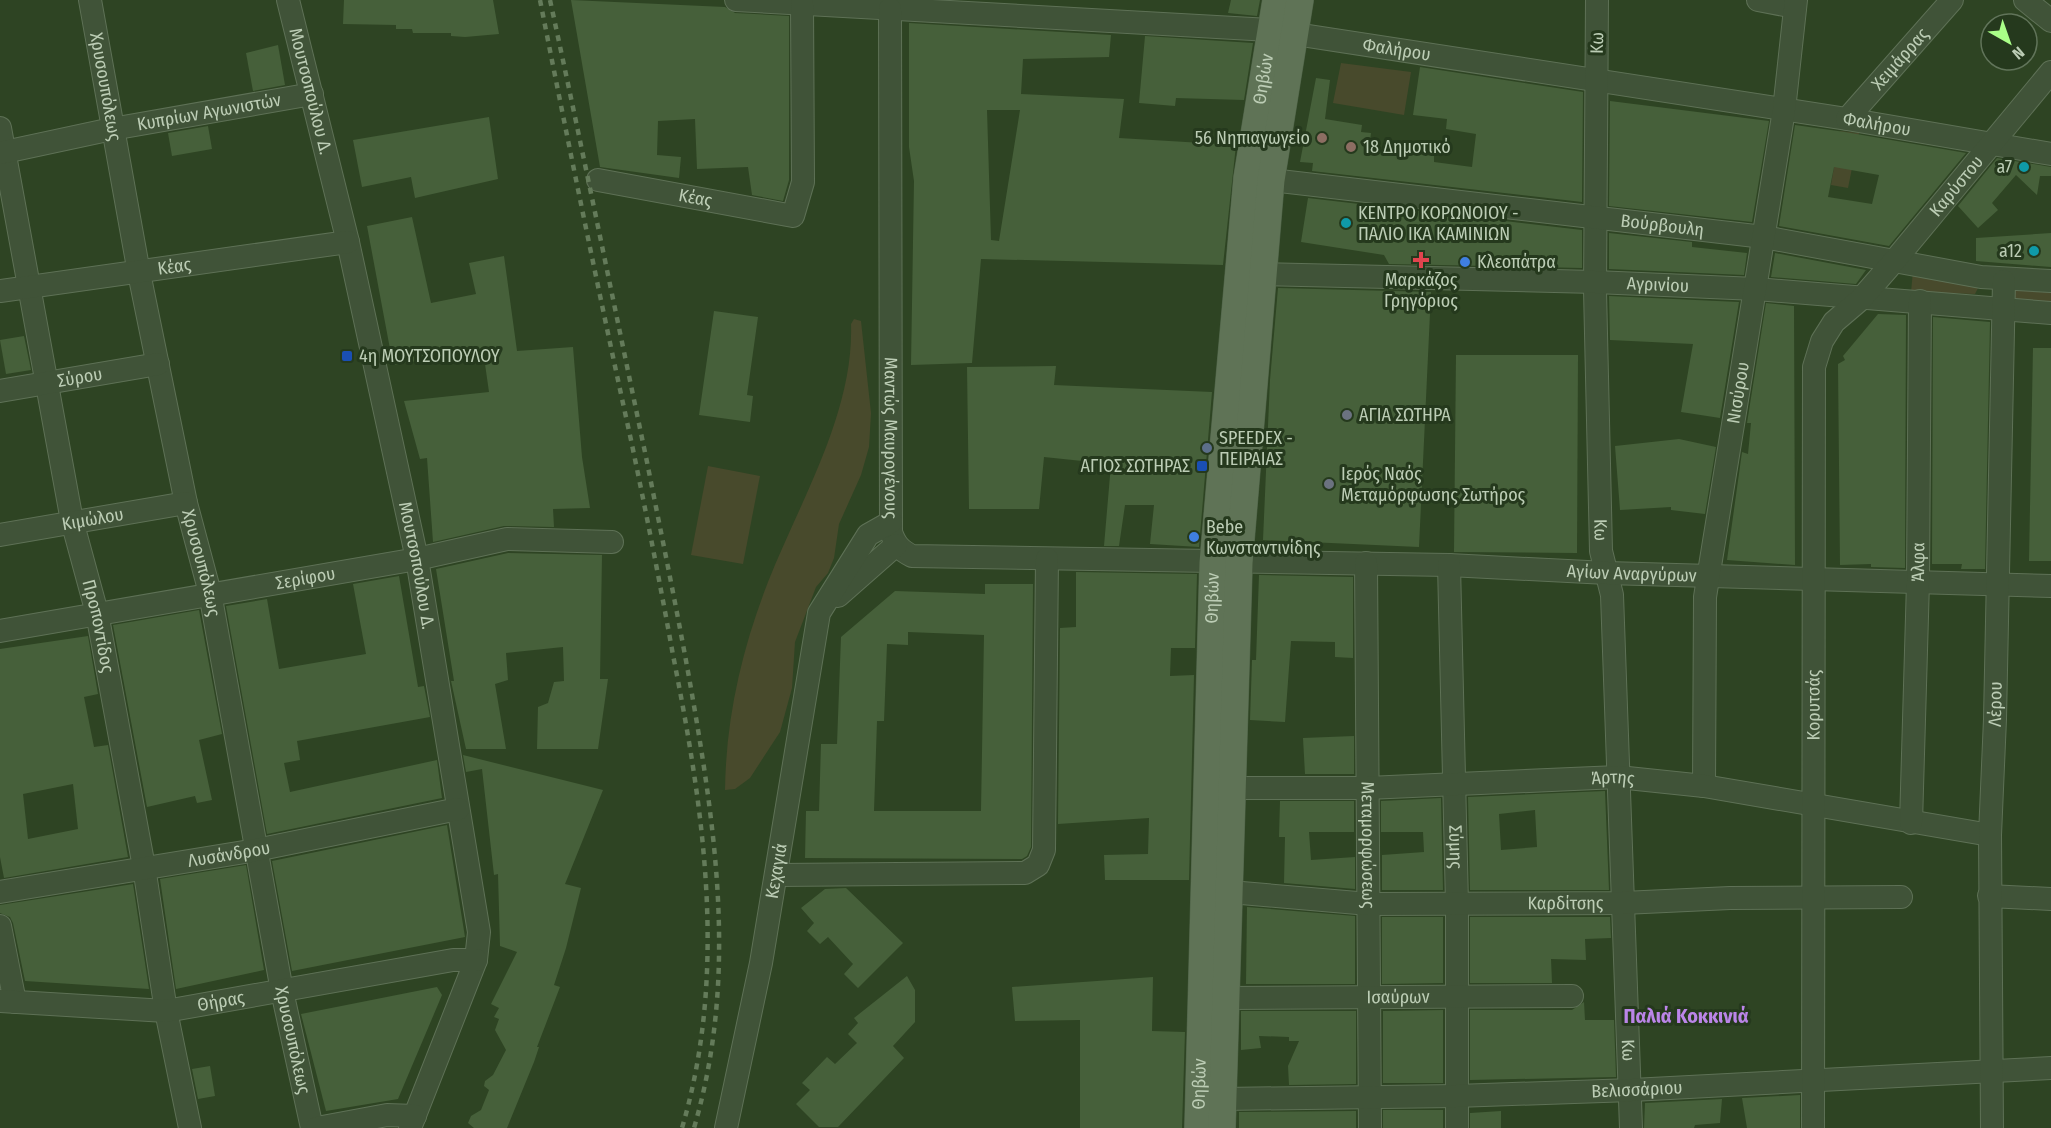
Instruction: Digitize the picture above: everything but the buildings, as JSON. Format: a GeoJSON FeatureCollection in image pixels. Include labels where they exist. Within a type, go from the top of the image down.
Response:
{"type":"FeatureCollection","features":[{"type":"Feature","properties":{"kind":"main road","name":"Θηβών"},"geometry":{"type":"LineString","coordinates":[[1222,1128],[1232,788],[1226,563],[1262,274],[1271,180],[1282,31],[1276,0]]}},
{"type":"Feature","properties":{"kind":"main road","name":"Θηβών"},"geometry":{"type":"LineString","coordinates":[[1198,1128],[1247,178],[1282,31],[1300,0]]}},
{"type":"Feature","properties":{"kind":"street","name":"Χρυσουπόλεως"},"geometry":{"type":"LineString","coordinates":[[90,0],[138,273],[186,503],[210,593],[282,991],[312,1128]]}},
{"type":"Feature","properties":{"kind":"street","name":"Μουτσοπούλου Δ."},"geometry":{"type":"LineString","coordinates":[[288,0],[348,242],[417,560],[479,932],[476,960],[413,1122]]}},
{"type":"Feature","properties":{"kind":"street","name":"Φαλήρου"},"geometry":{"type":"LineString","coordinates":[[736,0],[1282,31],[1848,119],[2051,154]]}},
{"type":"Feature","properties":{"kind":"street","name":"Κω"},"geometry":{"type":"LineString","coordinates":[[1598,0],[1595,282],[1601,551],[1612,596],[1632,1090],[1631,1128]]}},
{"type":"Feature","properties":{"kind":"street"},"geometry":{"type":"LineString","coordinates":[[1758,0],[1796,4]]}},
{"type":"Feature","properties":{"kind":"street","name":"Χειμάρρας"},"geometry":{"type":"LineString","coordinates":[[1848,119],[1952,0]]}},
{"type":"Feature","properties":{"kind":"street"},"geometry":{"type":"LineString","coordinates":[[2025,0],[2051,21]]}},
{"type":"Feature","properties":{"kind":"street","name":"Κέας"},"geometry":{"type":"LineString","coordinates":[[598,180],[793,216],[803,182],[802,4]]}},
{"type":"Feature","properties":{"kind":"street","name":"Νισύρου"},"geometry":{"type":"LineString","coordinates":[[1704,786],[1705,597],[1784,110],[1796,4]]}},
{"type":"Feature","properties":{"kind":"street","name":"Μαντώς Μαυρογένους"},"geometry":{"type":"LineString","coordinates":[[890,9],[891,532],[896,545],[912,556],[1226,563]]}},
{"type":"Feature","properties":{"kind":"street","name":"Καρύστου"},"geometry":{"type":"LineString","coordinates":[[1861,299],[1990,142],[2051,72]]}},
{"type":"Feature","properties":{"kind":"street","name":"Κυπρίων Αγωνιστών"},"geometry":{"type":"LineString","coordinates":[[2,152],[112,129],[312,94]]}},
{"type":"Feature","properties":{"kind":"street","name":"Προποντίδος"},"geometry":{"type":"LineString","coordinates":[[0,128],[2,152],[30,288],[72,521],[97,613],[144,867],[166,1011],[190,1128]]}},
{"type":"Feature","properties":{"kind":"street","name":"Βούρβουλη"},"geometry":{"type":"LineString","coordinates":[[1271,180],[1764,237],[2004,281],[2051,281]]}},
{"type":"Feature","properties":{"kind":"street","name":"Κέας"},"geometry":{"type":"LineString","coordinates":[[0,291],[348,242]]}},
{"type":"Feature","properties":{"kind":"street","name":"Αγρινίου"},"geometry":{"type":"LineString","coordinates":[[1262,274],[1595,282],[1756,289],[2004,311],[2051,313]]}},
{"type":"Feature","properties":{"kind":"street","name":"Λέρου"},"geometry":{"type":"LineString","coordinates":[[1992,1128],[1989,896],[2004,281]]}},
{"type":"Feature","properties":{"kind":"street","name":"Κορυτσάς"},"geometry":{"type":"LineString","coordinates":[[1813,1128],[1815,579],[1812,437],[1814,367],[1822,341],[1834,322],[1861,299]]}},
{"type":"Feature","properties":{"kind":"street","name":"Άλφα"},"geometry":{"type":"LineString","coordinates":[[1911,823],[1918,582],[1920,302]]}},
{"type":"Feature","properties":{"kind":"street","name":"Σύρου"},"geometry":{"type":"LineString","coordinates":[[0,391],[158,364]]}},
{"type":"Feature","properties":{"kind":"street","name":"Κιμώλου"},"geometry":{"type":"LineString","coordinates":[[0,535],[186,503]]}},
{"type":"Feature","properties":{"kind":"street","name":"Κεχαγιά"},"geometry":{"type":"LineString","coordinates":[[726,1128],[753,1006],[777,875],[819,613],[868,535],[891,522]]}},
{"type":"Feature","properties":{"kind":"street","name":"Σερίφου"},"geometry":{"type":"LineString","coordinates":[[0,631],[210,593],[417,560],[507,539],[612,542]]}},
{"type":"Feature","properties":{"kind":"street"},"geometry":{"type":"LineString","coordinates":[[819,613],[896,545]]}},
{"type":"Feature","properties":{"kind":"street"},"geometry":{"type":"LineString","coordinates":[[777,875],[1024,873],[1038,865],[1044,850],[1047,559]]}},
{"type":"Feature","properties":{"kind":"street","name":"Αγίων Αναργύρων"},"geometry":{"type":"LineString","coordinates":[[1226,563],[1449,565],[1607,573],[1708,574],[1997,586],[2051,586]]}},
{"type":"Feature","properties":{"kind":"street","name":"Μεταμορφώσεως"},"geometry":{"type":"LineString","coordinates":[[1366,563],[1371,997],[1370,1128]]}},
{"type":"Feature","properties":{"kind":"street","name":"Σύμης"},"geometry":{"type":"LineString","coordinates":[[1449,565],[1457,904],[1457,1128]]}},
{"type":"Feature","properties":{"kind":"street","name":"Άρτης"},"geometry":{"type":"LineString","coordinates":[[1232,788],[1367,788],[1618,777],[1704,786],[1815,807],[1990,835]]}},
{"type":"Feature","properties":{"kind":"street","name":"Λυσάνδρου"},"geometry":{"type":"LineString","coordinates":[[0,892],[256,850],[458,808]]}},
{"type":"Feature","properties":{"kind":"street","name":"Καρδίτσης"},"geometry":{"type":"LineString","coordinates":[[1230,892],[1369,904],[1623,903],[1730,898],[1901,897]]}},
{"type":"Feature","properties":{"kind":"street"},"geometry":{"type":"LineString","coordinates":[[1989,896],[2051,899]]}},
{"type":"Feature","properties":{"kind":"street"},"geometry":{"type":"LineString","coordinates":[[0,926],[7,1002]]}},
{"type":"Feature","properties":{"kind":"street","name":"Θήρας"},"geometry":{"type":"LineString","coordinates":[[7,1002],[166,1011],[453,960],[476,960]]}},
{"type":"Feature","properties":{"kind":"street","name":"Ισαύρων"},"geometry":{"type":"LineString","coordinates":[[1226,998],[1572,996]]}},
{"type":"Feature","properties":{"kind":"street","name":"Βελισσάριου"},"geometry":{"type":"LineString","coordinates":[[1223,1099],[1369,1098],[1632,1090],[2051,1068]]}},
{"type":"Feature","properties":{"kind":"street"},"geometry":{"type":"LineString","coordinates":[[317,1128],[387,1115],[413,1122]]}},
{"type":"Feature","properties":{"kind":"green space"},"geometry":{"type":"Polygon","coordinates":[[[1341,63],[1411,72],[1404,115],[1333,103],[1341,63]]]}},
{"type":"Feature","properties":{"kind":"green space"},"geometry":{"type":"Polygon","coordinates":[[[1840,131],[1859,133],[1848,188],[1831,185],[1840,131]]]}},
{"type":"Feature","properties":{"kind":"green space"},"geometry":{"type":"Polygon","coordinates":[[[1913,271],[1978,283],[1978,288],[1975,294],[1911,292],[1913,271]]]}},
{"type":"Feature","properties":{"kind":"green space"},"geometry":{"type":"Polygon","coordinates":[[[2014,289],[2051,289],[2051,305],[2015,301],[2014,289]]]}},
{"type":"Feature","properties":{"kind":"green space"},"geometry":{"type":"Polygon","coordinates":[[[854,319],[861,321],[871,413],[869,447],[861,475],[839,524],[834,558],[828,573],[816,587],[795,642],[792,688],[780,732],[750,778],[735,789],[725,790],[732,710],[750,632],[768,582],[823,456],[834,423],[844,390],[850,357],[851,324],[854,319]]]}},
{"type":"Feature","properties":{"kind":"green space"},"geometry":{"type":"Polygon","coordinates":[[[708,466],[760,476],[743,564],[691,555],[708,466]]]}},
{"type":"Feature","properties":{"kind":"railway"},"geometry":{"type":"LineString","coordinates":[[540,0],[653,547],[684,714],[702,833],[708,951],[704,1010],[696,1069],[682,1128]]}},
{"type":"Feature","properties":{"kind":"railway"},"geometry":{"type":"LineString","coordinates":[[550,0],[670,578],[710,808],[719,915],[719,968],[715,1021],[707,1074],[694,1128]]}},
{"type":"Feature","properties":{"kind":"place","name":"56 Νηπιαγωγείο"},"geometry":{"type":"Point","coordinates":[1322,138]}},
{"type":"Feature","properties":{"kind":"place","name":"18 Δημοτικό"},"geometry":{"type":"Point","coordinates":[1351,147]}},
{"type":"Feature","properties":{"kind":"place","name":"a7"},"geometry":{"type":"Point","coordinates":[2024,167]}},
{"type":"Feature","properties":{"kind":"place","name":"ΚΕΝΤΡΟ ΚΟΡΩΝΟΙΟΥ - ΠΑΛΙΟ ΙΚΑ ΚΑΜΙΝΙΩΝ"},"geometry":{"type":"Point","coordinates":[1346,223]}},
{"type":"Feature","properties":{"kind":"place","name":"a12"},"geometry":{"type":"Point","coordinates":[2034,251]}},
{"type":"Feature","properties":{"kind":"place","name":"Μαρκάζος Γρηγόριος"},"geometry":{"type":"Point","coordinates":[1421,260]}},
{"type":"Feature","properties":{"kind":"place","name":"Κλεοπάτρα"},"geometry":{"type":"Point","coordinates":[1465,262]}},
{"type":"Feature","properties":{"kind":"place","name":"4η ΜΟΥΤΣΟΠΟΥΛΟΥ"},"geometry":{"type":"Point","coordinates":[347,356]}},
{"type":"Feature","properties":{"kind":"place","name":"ΑΓΙΑ ΣΩΤΗΡΑ"},"geometry":{"type":"Point","coordinates":[1347,415]}},
{"type":"Feature","properties":{"kind":"place","name":"SPEEDEX - ΠΕΙΡΑΙΑΣ"},"geometry":{"type":"Point","coordinates":[1207,448]}},
{"type":"Feature","properties":{"kind":"place","name":"ΑΓΙΟΣ ΣΩΤΗΡΑΣ"},"geometry":{"type":"Point","coordinates":[1202,466]}},
{"type":"Feature","properties":{"kind":"place","name":"Ιερός Ναός Μεταμόρφωσης Σωτήρος"},"geometry":{"type":"Point","coordinates":[1329,484]}},
{"type":"Feature","properties":{"kind":"place","name":"Bebe Κωνσταντινίδης"},"geometry":{"type":"Point","coordinates":[1194,537]}},
{"type":"Feature","properties":{"kind":"district","name":"Παλιά Κοκκινιά"},"geometry":{"type":"Point","coordinates":[1686,1016]}}]}
